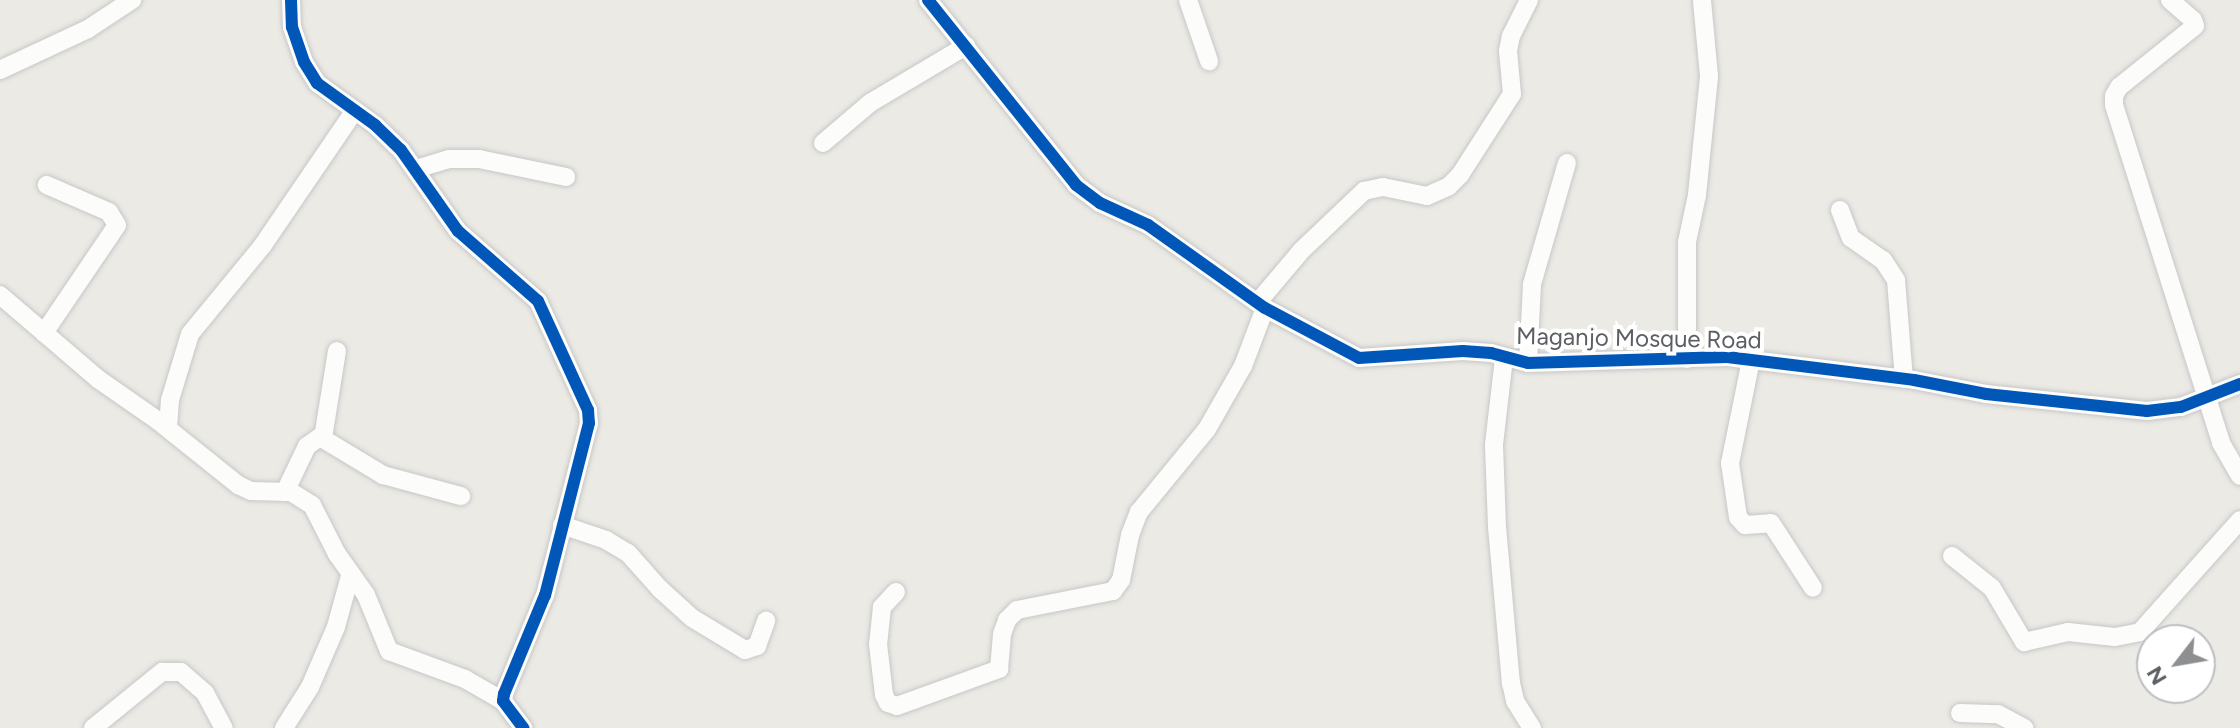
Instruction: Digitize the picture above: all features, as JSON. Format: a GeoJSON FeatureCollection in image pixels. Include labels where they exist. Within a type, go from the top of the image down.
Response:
{"type":"FeatureCollection","features":[{"type":"Feature","properties":{"kind":"street"},"geometry":{"type":"LineString","coordinates":[[0,70],[88,29],[132,0]]}},
{"type":"Feature","properties":{"kind":"street"},"geometry":{"type":"LineString","coordinates":[[291,0],[292,27],[304,62],[329,94],[355,110],[401,150],[458,231],[538,301],[583,396],[589,423],[545,595],[503,701]]}},
{"type":"Feature","properties":{"kind":"street","name":"Maganjo Mosque Road"},"geometry":{"type":"LineString","coordinates":[[928,0],[1076,185],[1100,203],[1148,225],[1262,305],[1359,358],[1463,351],[1528,363],[1751,360],[1904,379],[1986,394],[2147,411],[2181,407],[2240,384]]}},
{"type":"Feature","properties":{"kind":"street"},"geometry":{"type":"LineString","coordinates":[[1188,0],[1209,61]]}},
{"type":"Feature","properties":{"kind":"street"},"geometry":{"type":"LineString","coordinates":[[896,592],[882,607],[878,644],[884,695],[888,703],[897,706],[999,669],[1002,634],[1007,620],[1017,610],[1117,587],[1139,512],[1207,429],[1237,377],[1262,305],[1302,250],[1364,191],[1383,187],[1427,196],[1449,186],[1460,175],[1512,94],[1508,51],[1511,36],[1529,0]]}},
{"type":"Feature","properties":{"kind":"street"},"geometry":{"type":"LineString","coordinates":[[1687,359],[1687,242],[1697,195],[1709,76],[1702,0]]}},
{"type":"Feature","properties":{"kind":"street"},"geometry":{"type":"LineString","coordinates":[[2170,0],[2193,20],[2195,26],[2119,87],[2114,96],[2114,105],[2221,443],[2240,476]]}},
{"type":"Feature","properties":{"kind":"street"},"geometry":{"type":"LineString","coordinates":[[823,143],[870,103],[966,46]]}},
{"type":"Feature","properties":{"kind":"street"},"geometry":{"type":"LineString","coordinates":[[168,428],[170,400],[190,334],[263,245],[355,110]]}},
{"type":"Feature","properties":{"kind":"street"},"geometry":{"type":"LineString","coordinates":[[416,169],[449,159],[479,159],[566,177]]}},
{"type":"Feature","properties":{"kind":"street"},"geometry":{"type":"LineString","coordinates":[[1528,363],[1532,284],[1567,163]]}},
{"type":"Feature","properties":{"kind":"street"},"geometry":{"type":"LineString","coordinates":[[44,333],[117,225],[109,212],[47,185]]}},
{"type":"Feature","properties":{"kind":"street"},"geometry":{"type":"LineString","coordinates":[[1840,210],[1851,238],[1883,260],[1896,280],[1904,379]]}},
{"type":"Feature","properties":{"kind":"street"},"geometry":{"type":"LineString","coordinates":[[0,295],[98,379],[168,428],[238,485],[251,491],[285,492],[312,505],[350,576],[366,595],[389,651],[465,679],[503,701],[523,728]]}},
{"type":"Feature","properties":{"kind":"street"},"geometry":{"type":"LineString","coordinates":[[323,438],[337,351]]}},
{"type":"Feature","properties":{"kind":"street"},"geometry":{"type":"LineString","coordinates":[[1504,358],[1494,445],[1497,527],[1511,683],[1515,701],[1532,728]]}},
{"type":"Feature","properties":{"kind":"street"},"geometry":{"type":"LineString","coordinates":[[1751,360],[1730,463],[1738,517],[1745,525],[1771,523],[1813,588]]}},
{"type":"Feature","properties":{"kind":"street"},"geometry":{"type":"LineString","coordinates":[[285,492],[307,446],[323,438]]}},
{"type":"Feature","properties":{"kind":"street"},"geometry":{"type":"LineString","coordinates":[[323,438],[383,475],[461,496]]}},
{"type":"Feature","properties":{"kind":"street"},"geometry":{"type":"LineString","coordinates":[[1952,556],[1992,588],[2024,642],[2068,632],[2115,637],[2140,632],[2240,520]]}},
{"type":"Feature","properties":{"kind":"street"},"geometry":{"type":"LineString","coordinates":[[562,525],[606,540],[628,553],[660,589],[692,618],[734,645],[745,650],[757,646],[766,621]]}},
{"type":"Feature","properties":{"kind":"street"},"geometry":{"type":"LineString","coordinates":[[284,728],[310,687],[336,627],[350,576]]}},
{"type":"Feature","properties":{"kind":"street"},"geometry":{"type":"LineString","coordinates":[[93,728],[162,672],[181,672],[205,693],[224,728]]}},
{"type":"Feature","properties":{"kind":"street"},"geometry":{"type":"LineString","coordinates":[[1960,713],[1998,714],[2024,728]]}},
{"type":"Feature","properties":{"kind":"cycle path"},"geometry":{"type":"LineString","coordinates":[[291,0],[292,27],[304,62],[317,83],[375,125],[401,150],[458,231],[538,301],[588,410],[589,423],[545,595],[504,694],[503,701],[523,728]]}},
{"type":"Feature","properties":{"kind":"cycle path"},"geometry":{"type":"LineString","coordinates":[[928,0],[1076,185],[1100,203],[1148,225],[1265,308],[1359,358],[1463,351],[1491,353],[1528,363],[1727,357],[1914,380],[1986,394],[2147,411],[2181,407],[2240,384]]}}]}
